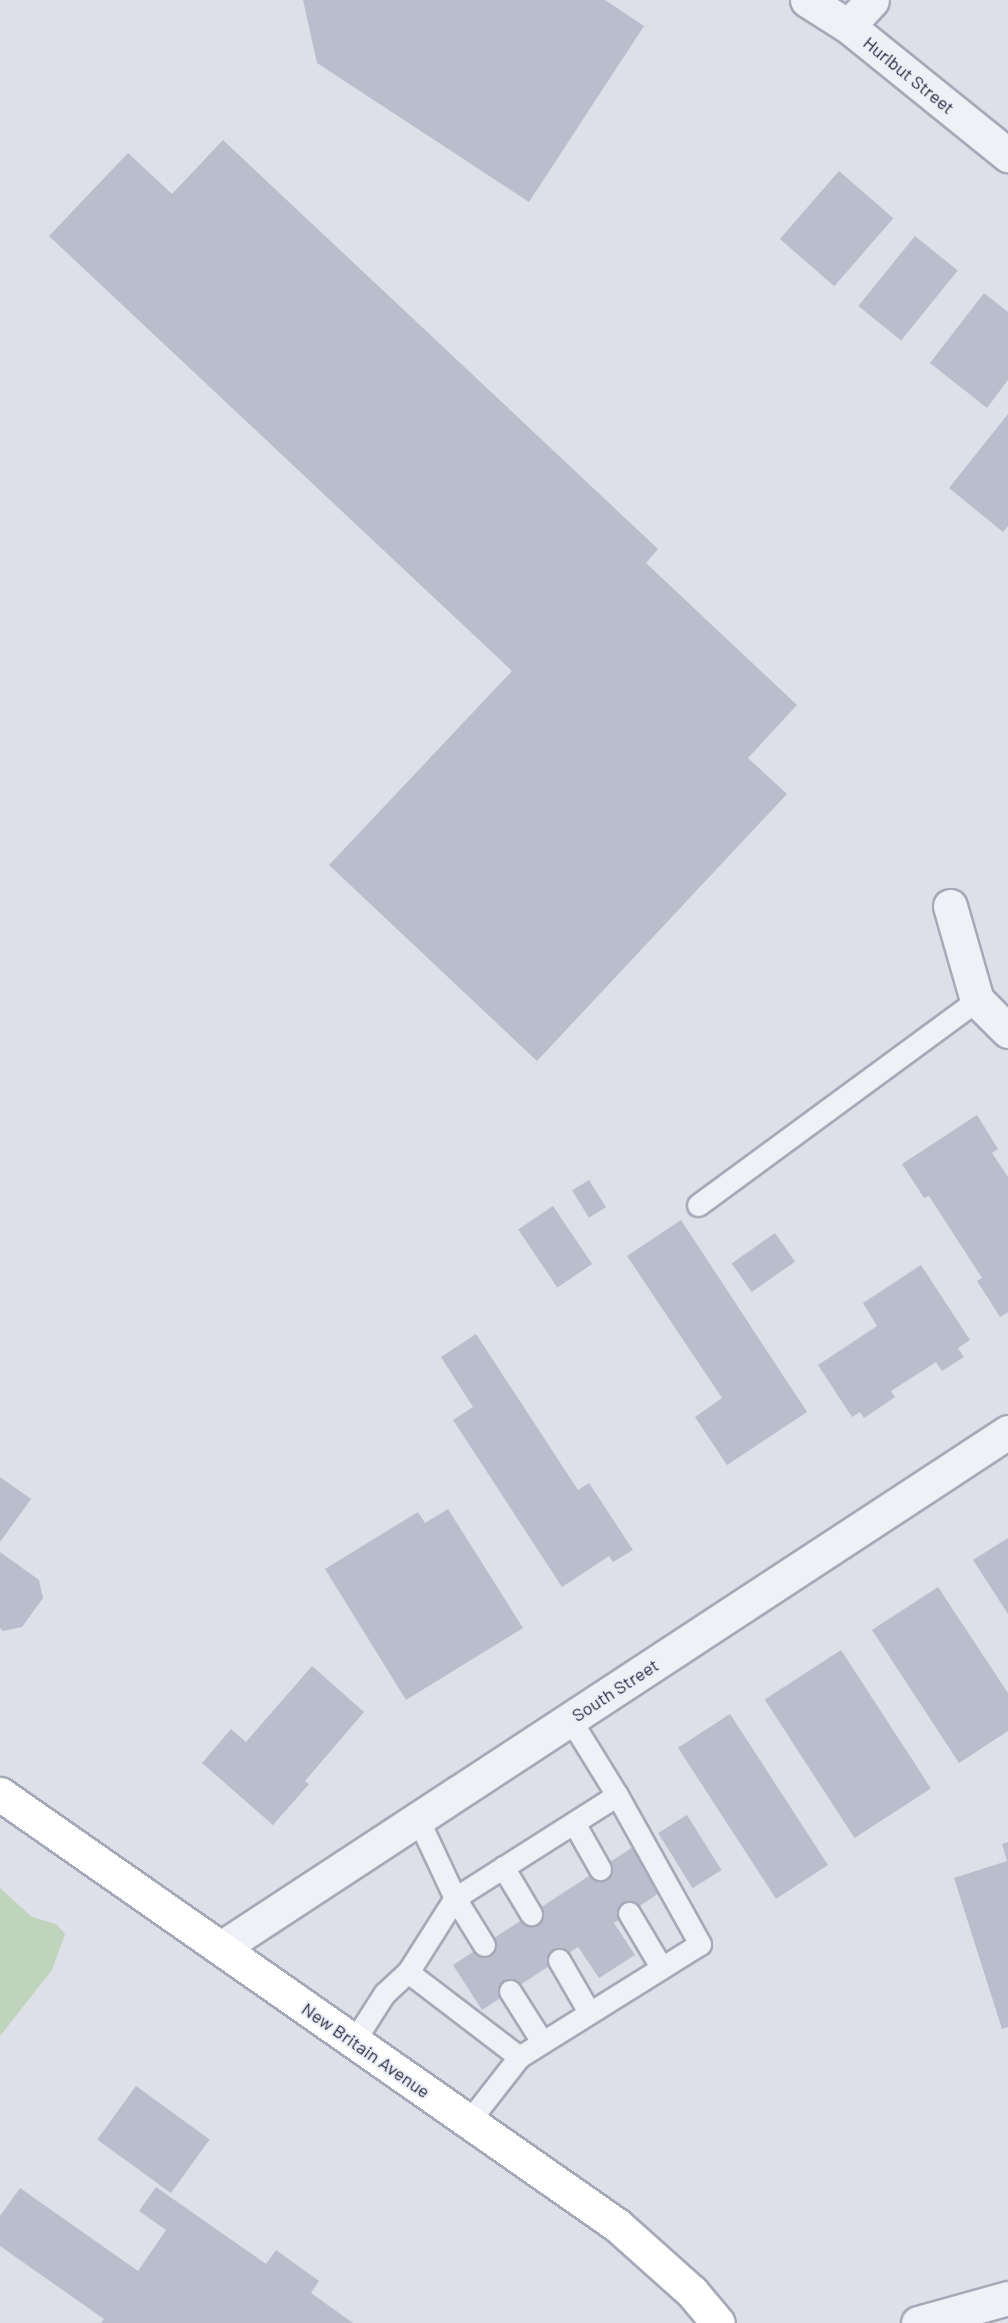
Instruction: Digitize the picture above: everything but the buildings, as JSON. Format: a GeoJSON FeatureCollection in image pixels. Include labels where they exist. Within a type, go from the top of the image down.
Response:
{"type":"FeatureCollection","features":[{"type":"Feature","properties":{"kind":"main road","name":"New Britain Avenue"},"geometry":{"type":"LineString","coordinates":[[0,1794],[617,2225],[692,2292],[718,2323]]}},
{"type":"Feature","properties":{"kind":"street","name":"Hurlbut Street"},"geometry":{"type":"LineString","coordinates":[[807,0],[848,26],[1008,155]]}},
{"type":"Feature","properties":{"kind":"street"},"geometry":{"type":"LineString","coordinates":[[848,26],[872,0]]}},
{"type":"Feature","properties":{"kind":"street"},"geometry":{"type":"LineString","coordinates":[[950,906],[977,1000],[1008,1031]]}},
{"type":"Feature","properties":{"kind":"street","name":"South Street"},"geometry":{"type":"LineString","coordinates":[[221,1948],[1008,1432]]}},
{"type":"Feature","properties":{"kind":"street"},"geometry":{"type":"LineString","coordinates":[[918,2323],[1008,2298]]}},
{"type":"Feature","properties":{"kind":"lane"},"geometry":{"type":"LineString","coordinates":[[698,1205],[977,1000]]}},
{"type":"Feature","properties":{"kind":"lane"},"geometry":{"type":"LineString","coordinates":[[469,2121],[519,2056],[541,2040],[700,1944],[617,1795],[570,1719]]}},
{"type":"Feature","properties":{"kind":"lane"},"geometry":{"type":"LineString","coordinates":[[354,2041],[384,1994],[408,1972],[455,1898],[617,1795]]}},
{"type":"Feature","properties":{"kind":"lane"},"geometry":{"type":"LineString","coordinates":[[418,1819],[455,1898],[484,1945]]}},
{"type":"Feature","properties":{"kind":"lane"},"geometry":{"type":"LineString","coordinates":[[574,1823],[600,1869]]}},
{"type":"Feature","properties":{"kind":"lane"},"geometry":{"type":"LineString","coordinates":[[503,1867],[531,1914]]}},
{"type":"Feature","properties":{"kind":"lane"},"geometry":{"type":"LineString","coordinates":[[629,1913],[661,1967]]}},
{"type":"Feature","properties":{"kind":"lane"},"geometry":{"type":"LineString","coordinates":[[558,1960],[589,2012]]}},
{"type":"Feature","properties":{"kind":"lane"},"geometry":{"type":"LineString","coordinates":[[408,1972],[519,2056]]}},
{"type":"Feature","properties":{"kind":"lane"},"geometry":{"type":"LineString","coordinates":[[510,1991],[541,2040]]}},
{"type":"Feature","properties":{"kind":"green space"},"geometry":{"type":"Polygon","coordinates":[[[0,1888],[32,1917],[56,1924],[65,1934],[52,1970],[0,2036],[0,1888]]]}}]}
